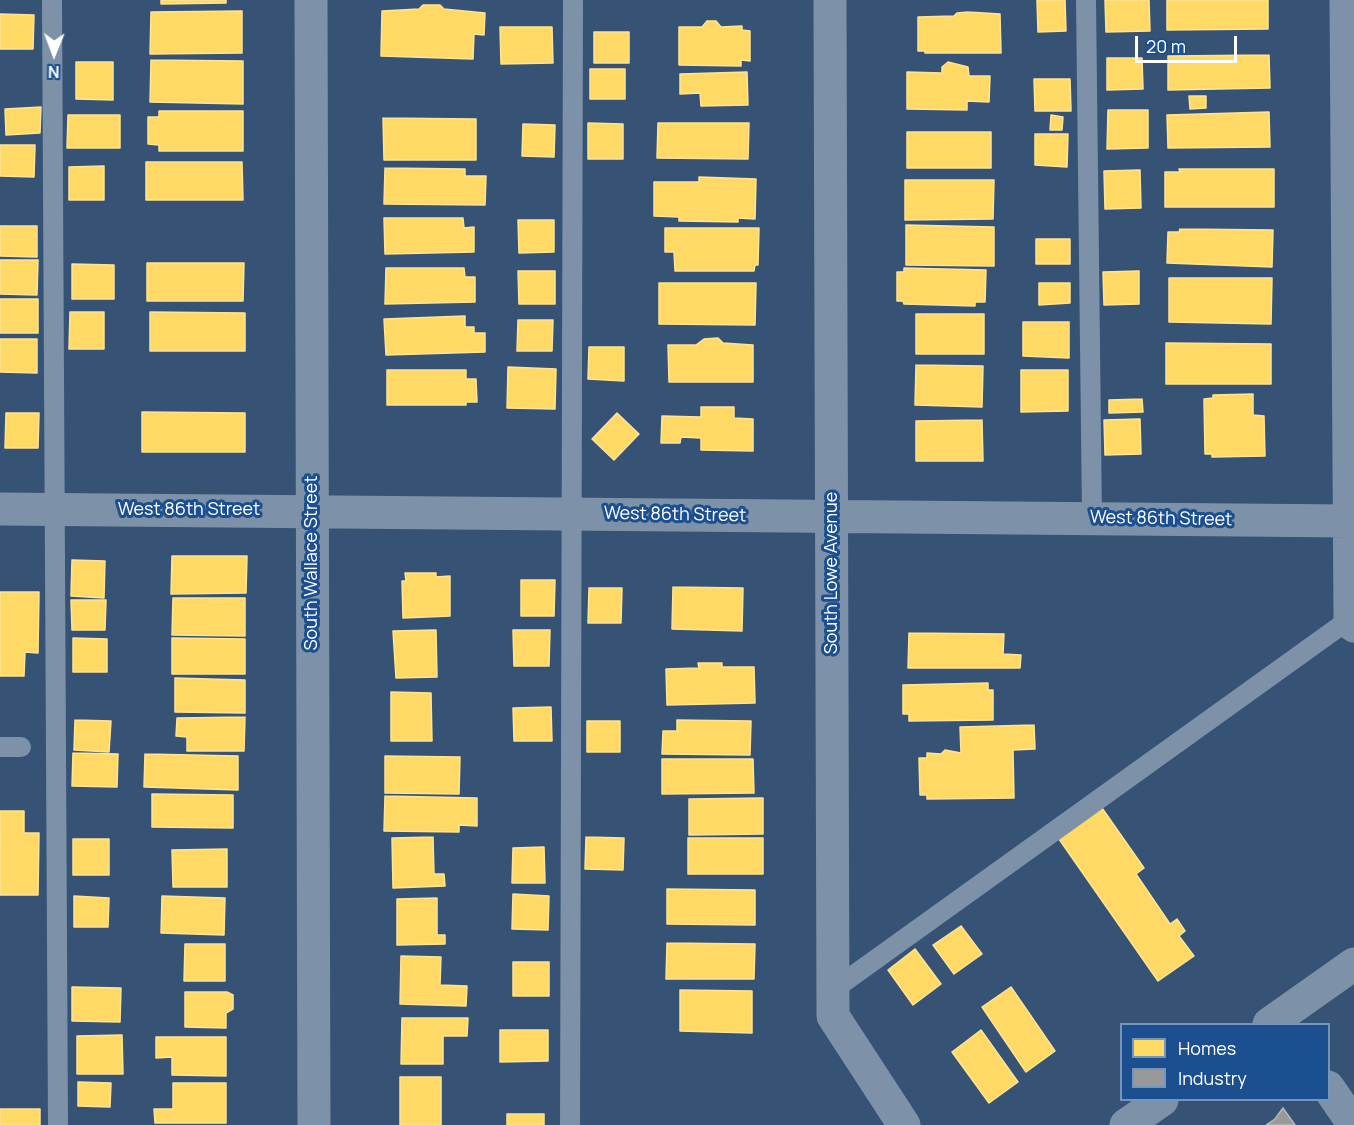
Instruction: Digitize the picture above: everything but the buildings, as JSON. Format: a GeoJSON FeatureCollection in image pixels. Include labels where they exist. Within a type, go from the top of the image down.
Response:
{"type":"FeatureCollection","features":[{"type":"Feature","properties":{"kind":"street","name":"South Wallace Street"},"geometry":{"type":"LineString","coordinates":[[311,0],[314,1125]]}},
{"type":"Feature","properties":{"kind":"street","name":"South Lowe Avenue"},"geometry":{"type":"LineString","coordinates":[[830,0],[833,1016],[904,1125]]}},
{"type":"Feature","properties":{"kind":"street"},"geometry":{"type":"LineString","coordinates":[[1346,0],[1350,521],[1353,620]]}},
{"type":"Feature","properties":{"kind":"street","name":"West 86th Street"},"geometry":{"type":"LineString","coordinates":[[0,509],[1350,521]]}},
{"type":"Feature","properties":{"kind":"street"},"geometry":{"type":"LineString","coordinates":[[1278,1022],[1354,964]]}},
{"type":"Feature","properties":{"kind":"street"},"geometry":{"type":"LineString","coordinates":[[1330,1089],[1354,1125]]}},
{"type":"Feature","properties":{"kind":"street"},"geometry":{"type":"LineString","coordinates":[[1126,1125],[1161,1101]]}},
{"type":"Feature","properties":{"kind":"lane"},"geometry":{"type":"LineString","coordinates":[[52,0],[58,1125]]}},
{"type":"Feature","properties":{"kind":"lane"},"geometry":{"type":"LineString","coordinates":[[570,1125],[573,0]]}},
{"type":"Feature","properties":{"kind":"lane"},"geometry":{"type":"LineString","coordinates":[[1086,0],[1092,518]]}},
{"type":"Feature","properties":{"kind":"lane"},"geometry":{"type":"LineString","coordinates":[[833,990],[1353,620]]}},
{"type":"Feature","properties":{"kind":"lane"},"geometry":{"type":"LineString","coordinates":[[0,747],[21,747]]}}]}
